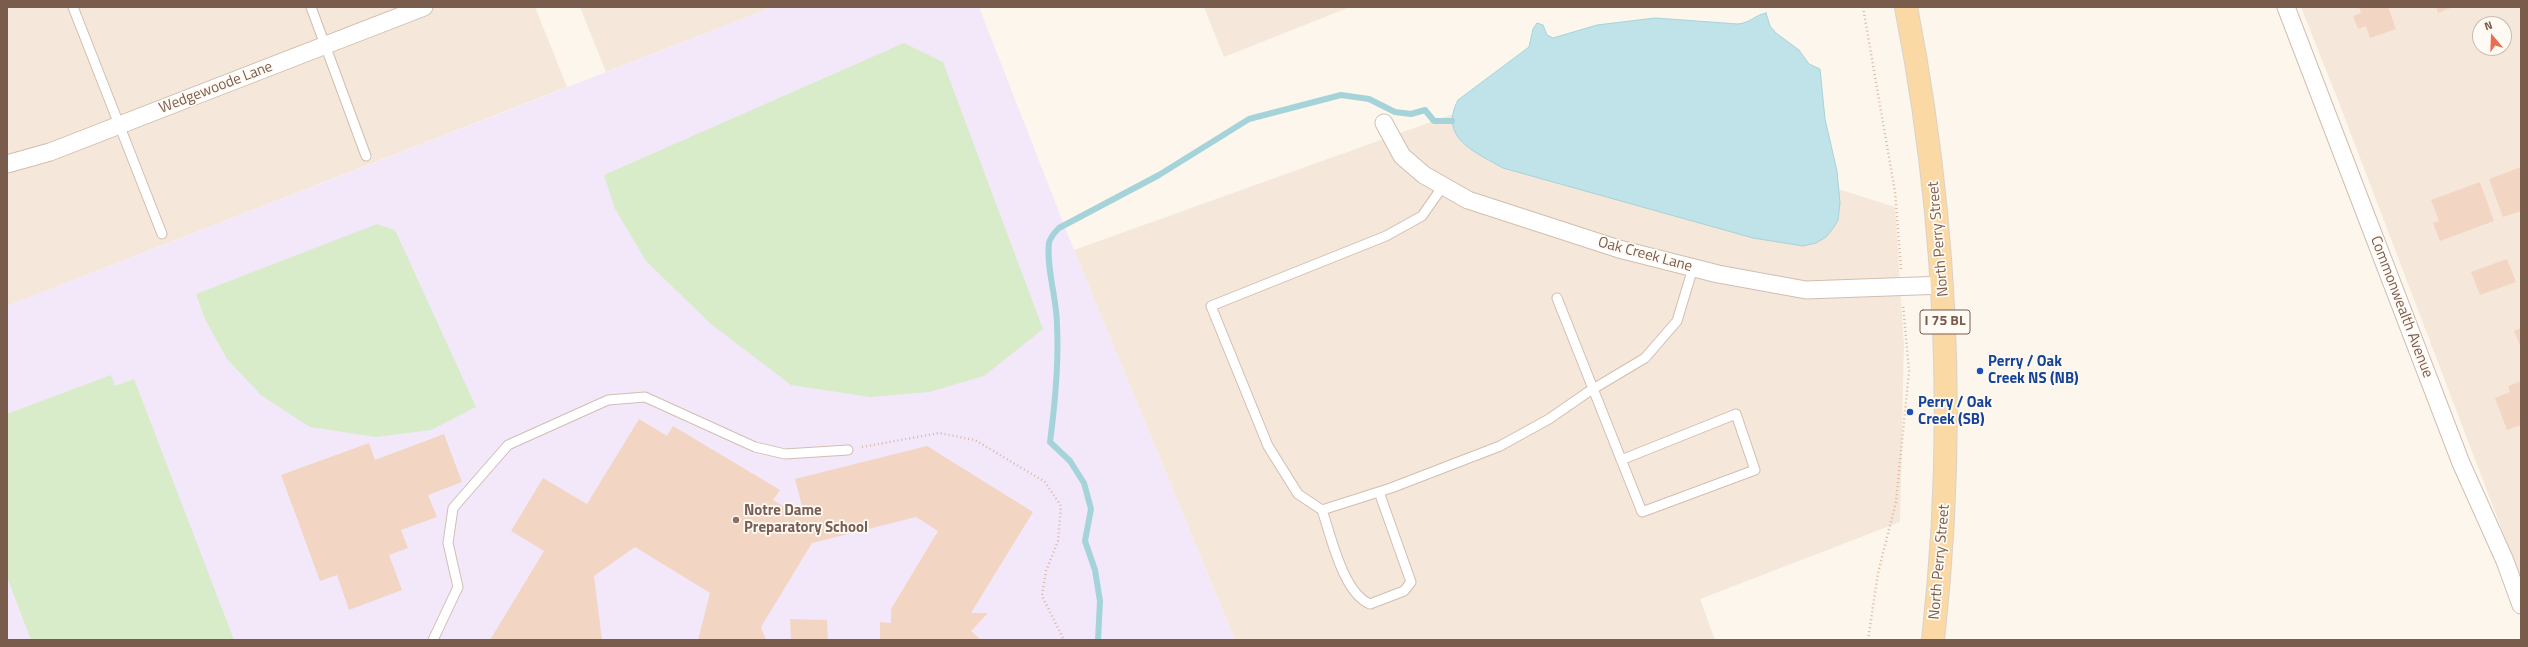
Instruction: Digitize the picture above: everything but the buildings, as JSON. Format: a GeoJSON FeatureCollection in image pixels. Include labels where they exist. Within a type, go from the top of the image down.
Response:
{"type":"FeatureCollection","features":[{"type":"Feature","properties":{"kind":"main road","name":"North Perry Street"},"geometry":{"type":"LineString","coordinates":[[1906,7],[1931,158],[1944,285],[1947,415],[1946,496],[1933,640]]}},
{"type":"Feature","properties":{"kind":"street","name":"Wedgewoode Lane"},"geometry":{"type":"LineString","coordinates":[[7,164],[50,152],[120,126],[424,7]]}},
{"type":"Feature","properties":{"kind":"street","name":"Commonwealth Avenue"},"geometry":{"type":"LineString","coordinates":[[2286,7],[2461,463],[2505,561],[2521,605]]}},
{"type":"Feature","properties":{"kind":"street","name":"Oak Creek Lane"},"geometry":{"type":"LineString","coordinates":[[1384,123],[1402,156],[1424,175],[1468,200],[1620,250],[1693,268],[1806,290],[1944,285]]}},
{"type":"Feature","properties":{"kind":"lane"},"geometry":{"type":"LineString","coordinates":[[73,7],[162,234]]}},
{"type":"Feature","properties":{"kind":"lane"},"geometry":{"type":"LineString","coordinates":[[310,7],[366,156]]}},
{"type":"Feature","properties":{"kind":"lane"},"geometry":{"type":"LineString","coordinates":[[1379,492],[1411,582],[1404,591],[1370,604],[1362,601],[1347,581],[1322,510],[1298,494],[1268,446],[1211,306],[1386,236],[1422,216],[1443,186]]}},
{"type":"Feature","properties":{"kind":"lane"},"geometry":{"type":"LineString","coordinates":[[1322,510],[1379,492],[1500,446],[1549,419],[1592,389],[1645,358],[1677,321],[1693,268]]}},
{"type":"Feature","properties":{"kind":"lane"},"geometry":{"type":"LineString","coordinates":[[1557,298],[1592,389],[1642,512],[1755,470],[1736,414],[1621,460]]}},
{"type":"Feature","properties":{"kind":"lane"},"geometry":{"type":"LineString","coordinates":[[433,640],[458,588],[448,543],[453,508],[508,445],[608,400],[645,397],[755,447],[785,454],[848,450]]}},
{"type":"Feature","properties":{"kind":"path"},"geometry":{"type":"LineString","coordinates":[[1863,7],[1895,192],[1908,371],[1897,494],[1878,573],[1868,640]]}},
{"type":"Feature","properties":{"kind":"path"},"geometry":{"type":"LineString","coordinates":[[848,450],[938,433],[975,440],[1045,482],[1061,506],[1058,540],[1046,571],[1042,596],[1064,640]]}},
{"type":"Feature","properties":{"kind":"shaded area"},"geometry":{"type":"Polygon","coordinates":[[[7,7],[535,7],[567,87],[7,306],[7,7]]]}},
{"type":"Feature","properties":{"kind":"shaded area"},"geometry":{"type":"Polygon","coordinates":[[[580,7],[773,7],[606,72],[580,7]]]}},
{"type":"Feature","properties":{"kind":"shaded area"},"geometry":{"type":"Polygon","coordinates":[[[773,7],[979,7],[1068,235],[1235,640],[7,640],[7,306],[773,7]]]}},
{"type":"Feature","properties":{"kind":"shaded area"},"geometry":{"type":"Polygon","coordinates":[[[1204,7],[1350,7],[1224,57],[1204,7]]]}},
{"type":"Feature","properties":{"kind":"shaded area"},"geometry":{"type":"Polygon","coordinates":[[[2301,7],[2521,7],[2521,580],[2341,108],[2301,7]]]}},
{"type":"Feature","properties":{"kind":"shaded area"},"geometry":{"type":"Polygon","coordinates":[[[1523,89],[1895,207],[1904,345],[1900,522],[1700,599],[1715,640],[1235,640],[1074,250],[1523,89]]]}},
{"type":"Feature","properties":{"kind":"green space"},"geometry":{"type":"Polygon","coordinates":[[[904,43],[943,62],[1043,329],[984,376],[929,392],[870,397],[791,385],[711,324],[646,261],[615,209],[604,175],[904,43]]]}},
{"type":"Feature","properties":{"kind":"green space"},"geometry":{"type":"Polygon","coordinates":[[[377,224],[395,230],[476,407],[431,430],[376,437],[310,427],[262,396],[227,359],[205,319],[196,294],[377,224]]]}},
{"type":"Feature","properties":{"kind":"green space"},"geometry":{"type":"Polygon","coordinates":[[[111,375],[115,386],[134,379],[234,640],[31,640],[7,577],[7,414],[111,375]]]}},
{"type":"Feature","properties":{"kind":"water"},"geometry":{"type":"Polygon","coordinates":[[[1766,13],[1770,26],[1776,33],[1799,50],[1809,64],[1820,69],[1825,119],[1837,171],[1840,203],[1838,220],[1834,227],[1826,237],[1816,243],[1803,246],[1753,238],[1503,168],[1471,149],[1462,142],[1456,134],[1453,124],[1453,113],[1458,100],[1529,47],[1533,29],[1537,23],[1543,25],[1547,35],[1553,38],[1597,25],[1655,18],[1738,24],[1766,13]]]}},
{"type":"Feature","properties":{"kind":"waterway"},"geometry":{"type":"LineString","coordinates":[[1098,640],[1100,601],[1095,570],[1085,541],[1091,509],[1084,483],[1070,461],[1050,442],[1057,369],[1057,315],[1048,253],[1050,239],[1059,228],[1159,175],[1249,119],[1341,95],[1369,99],[1395,112],[1411,114],[1425,110],[1434,121],[1452,121]]}},
{"type":"Feature","properties":{"kind":"place","name":"Perry / Oak Creek NS (NB)"},"geometry":{"type":"Point","coordinates":[1980,371]}},
{"type":"Feature","properties":{"kind":"place","name":"Perry / Oak Creek (SB)"},"geometry":{"type":"Point","coordinates":[1910,412]}},
{"type":"Feature","properties":{"kind":"place","name":"Notre Dame Preparatory School"},"geometry":{"type":"Point","coordinates":[736,520]}}]}
